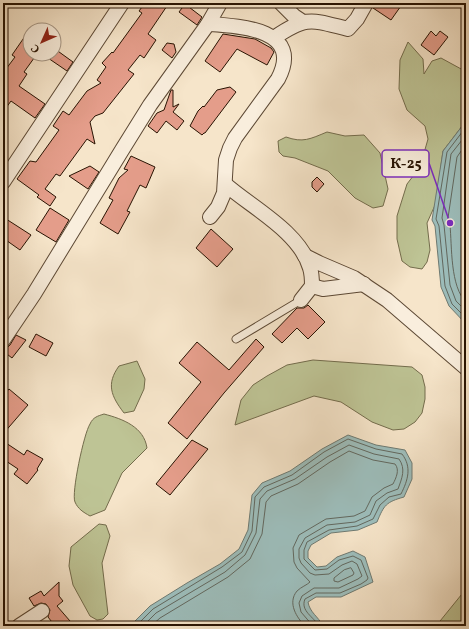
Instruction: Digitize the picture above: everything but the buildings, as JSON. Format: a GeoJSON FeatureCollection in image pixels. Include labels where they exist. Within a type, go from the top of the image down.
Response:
{"type":"FeatureCollection","features":[{"type":"Feature","properties":{"kind":"street"},"geometry":{"type":"LineString","coordinates":[[3,182],[122,3]]}},
{"type":"Feature","properties":{"kind":"street"},"geometry":{"type":"LineString","coordinates":[[3,340],[34,294],[150,105],[208,24],[220,3]]}},
{"type":"Feature","properties":{"kind":"street"},"geometry":{"type":"LineString","coordinates":[[281,3],[294,16],[303,22]]}},
{"type":"Feature","properties":{"kind":"street"},"geometry":{"type":"LineString","coordinates":[[274,38],[303,22],[317,21],[348,29],[357,19],[366,3]]}},
{"type":"Feature","properties":{"kind":"street"},"geometry":{"type":"LineString","coordinates":[[208,24],[264,32],[274,38],[282,49],[284,57],[281,72],[235,138],[230,148],[226,160],[224,193],[218,208],[210,217]]}},
{"type":"Feature","properties":{"kind":"street"},"geometry":{"type":"LineString","coordinates":[[225,184],[282,228],[305,256],[310,268],[312,286],[301,300]]}},
{"type":"Feature","properties":{"kind":"street"},"geometry":{"type":"LineString","coordinates":[[305,256],[364,284],[387,300],[423,329],[466,368]]}},
{"type":"Feature","properties":{"kind":"street"},"geometry":{"type":"LineString","coordinates":[[312,286],[323,289],[364,284]]}},
{"type":"Feature","properties":{"kind":"street"},"geometry":{"type":"LineString","coordinates":[[19,626],[42,611]]}},
{"type":"Feature","properties":{"kind":"lane"},"geometry":{"type":"LineString","coordinates":[[236,339],[301,300]]}},
{"type":"Feature","properties":{"kind":"green space"},"geometry":{"type":"Polygon","coordinates":[[[408,42],[423,59],[424,74],[432,61],[441,58],[463,70],[466,68],[466,121],[443,151],[436,203],[427,223],[430,250],[427,262],[422,269],[410,267],[402,261],[397,239],[397,216],[407,184],[420,167],[428,139],[425,126],[407,110],[399,89],[400,60],[408,42]]]}},
{"type":"Feature","properties":{"kind":"green space"},"geometry":{"type":"Polygon","coordinates":[[[327,132],[345,136],[364,135],[380,153],[388,189],[383,206],[373,208],[355,198],[328,171],[295,158],[283,156],[279,152],[278,141],[286,137],[302,140],[316,137],[327,132]]]}},
{"type":"Feature","properties":{"kind":"green space"},"geometry":{"type":"Polygon","coordinates":[[[313,360],[412,367],[422,375],[425,387],[425,399],[422,413],[415,422],[404,429],[393,430],[372,422],[341,402],[314,396],[235,425],[241,400],[253,385],[287,365],[313,360]]]}},
{"type":"Feature","properties":{"kind":"green space"},"geometry":{"type":"Polygon","coordinates":[[[137,361],[145,379],[144,389],[134,411],[124,413],[113,395],[111,384],[112,379],[119,366],[137,361]]]}},
{"type":"Feature","properties":{"kind":"green space"},"geometry":{"type":"Polygon","coordinates":[[[104,414],[118,418],[132,425],[142,435],[147,448],[122,473],[105,510],[90,516],[81,510],[76,504],[74,497],[75,488],[87,430],[94,418],[104,414]]]}},
{"type":"Feature","properties":{"kind":"green space"},"geometry":{"type":"Polygon","coordinates":[[[99,524],[106,525],[110,536],[102,563],[108,614],[103,619],[97,620],[90,616],[73,585],[69,566],[71,547],[99,524]]]}},
{"type":"Feature","properties":{"kind":"green space"},"geometry":{"type":"Polygon","coordinates":[[[466,589],[466,626],[436,626],[466,589]]]}},
{"type":"Feature","properties":{"kind":"water"},"geometry":{"type":"Polygon","coordinates":[[[466,121],[466,324],[449,306],[441,287],[435,226],[432,220],[443,151],[466,121]]]}},
{"type":"Feature","properties":{"kind":"water"},"geometry":{"type":"Polygon","coordinates":[[[348,435],[376,445],[405,450],[412,463],[412,479],[404,497],[386,505],[377,522],[358,530],[331,533],[311,545],[308,551],[308,558],[317,567],[326,566],[337,557],[353,551],[365,557],[373,582],[341,597],[316,597],[308,602],[310,609],[323,626],[130,626],[150,606],[220,564],[239,549],[248,530],[252,495],[262,483],[290,471],[322,449],[348,435]]]}},
{"type":"Feature","properties":{"kind":"place","name":"К-25"},"geometry":{"type":"Point","coordinates":[450,223]}}]}
